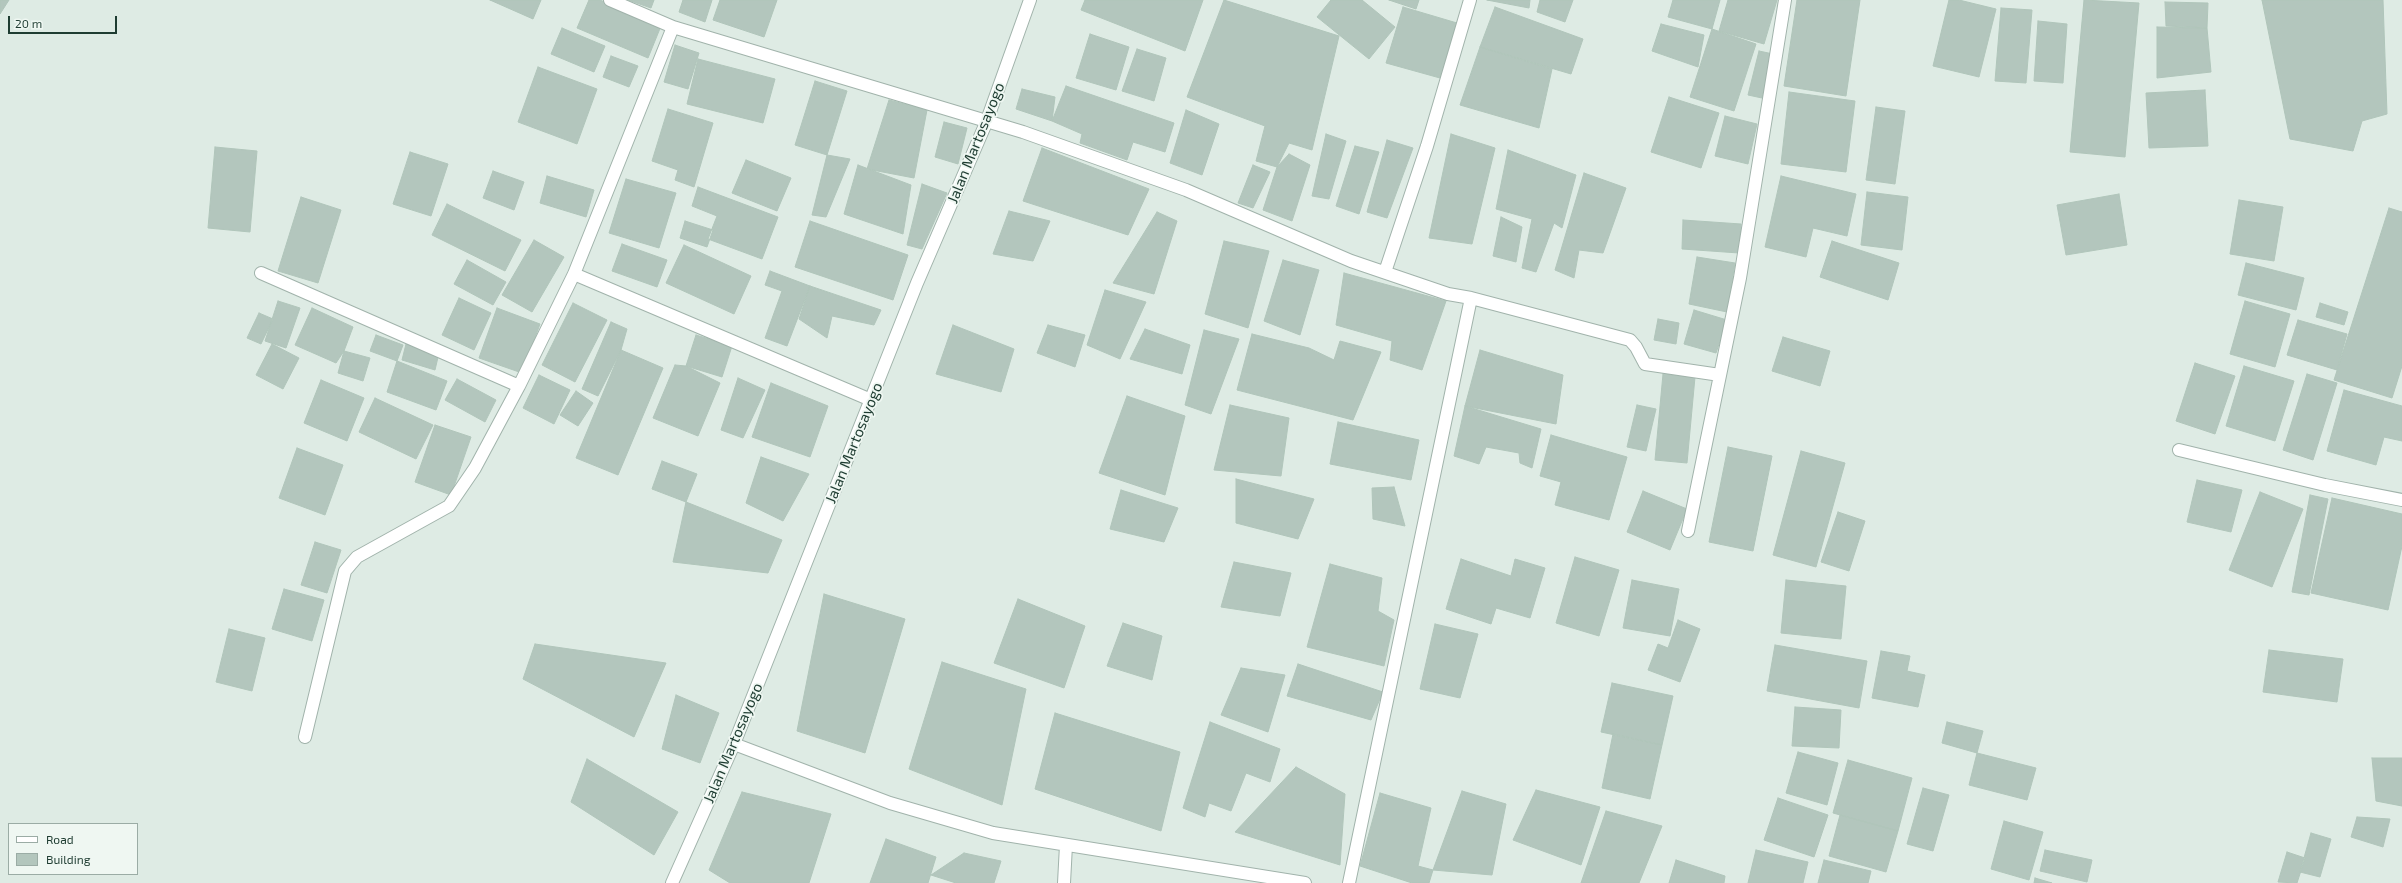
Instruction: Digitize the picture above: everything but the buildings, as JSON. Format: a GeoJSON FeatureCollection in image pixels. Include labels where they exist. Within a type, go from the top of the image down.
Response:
{"type":"FeatureCollection","features":[{"type":"Feature","properties":{"kind":"street"},"geometry":{"type":"LineString","coordinates":[[610,0],[673,27],[986,123],[1023,132],[1186,190],[1351,261],[1448,294],[1471,298],[1630,340],[1636,347],[1645,364],[1720,375]]}},
{"type":"Feature","properties":{"kind":"street","name":"Jalan Martosayogo"},"geometry":{"type":"LineString","coordinates":[[672,883],[734,744],[917,283],[986,123],[1030,0]]}},
{"type":"Feature","properties":{"kind":"street"},"geometry":{"type":"LineString","coordinates":[[1385,272],[1427,146],[1470,0]]}},
{"type":"Feature","properties":{"kind":"street"},"geometry":{"type":"LineString","coordinates":[[1688,531],[1740,278],[1785,0]]}},
{"type":"Feature","properties":{"kind":"street"},"geometry":{"type":"LineString","coordinates":[[305,737],[345,571],[357,557],[449,506],[475,468],[520,386],[574,274],[673,27]]}},
{"type":"Feature","properties":{"kind":"street"},"geometry":{"type":"LineString","coordinates":[[261,273],[520,386]]}},
{"type":"Feature","properties":{"kind":"street"},"geometry":{"type":"LineString","coordinates":[[574,274],[871,400]]}},
{"type":"Feature","properties":{"kind":"street"},"geometry":{"type":"LineString","coordinates":[[1349,883],[1471,298]]}},
{"type":"Feature","properties":{"kind":"street"},"geometry":{"type":"LineString","coordinates":[[2179,450],[2325,485],[2402,500]]}},
{"type":"Feature","properties":{"kind":"street"},"geometry":{"type":"LineString","coordinates":[[734,744],[890,803],[992,833],[1305,883]]}},
{"type":"Feature","properties":{"kind":"street"},"geometry":{"type":"LineString","coordinates":[[1064,883],[1066,845]]}}]}
